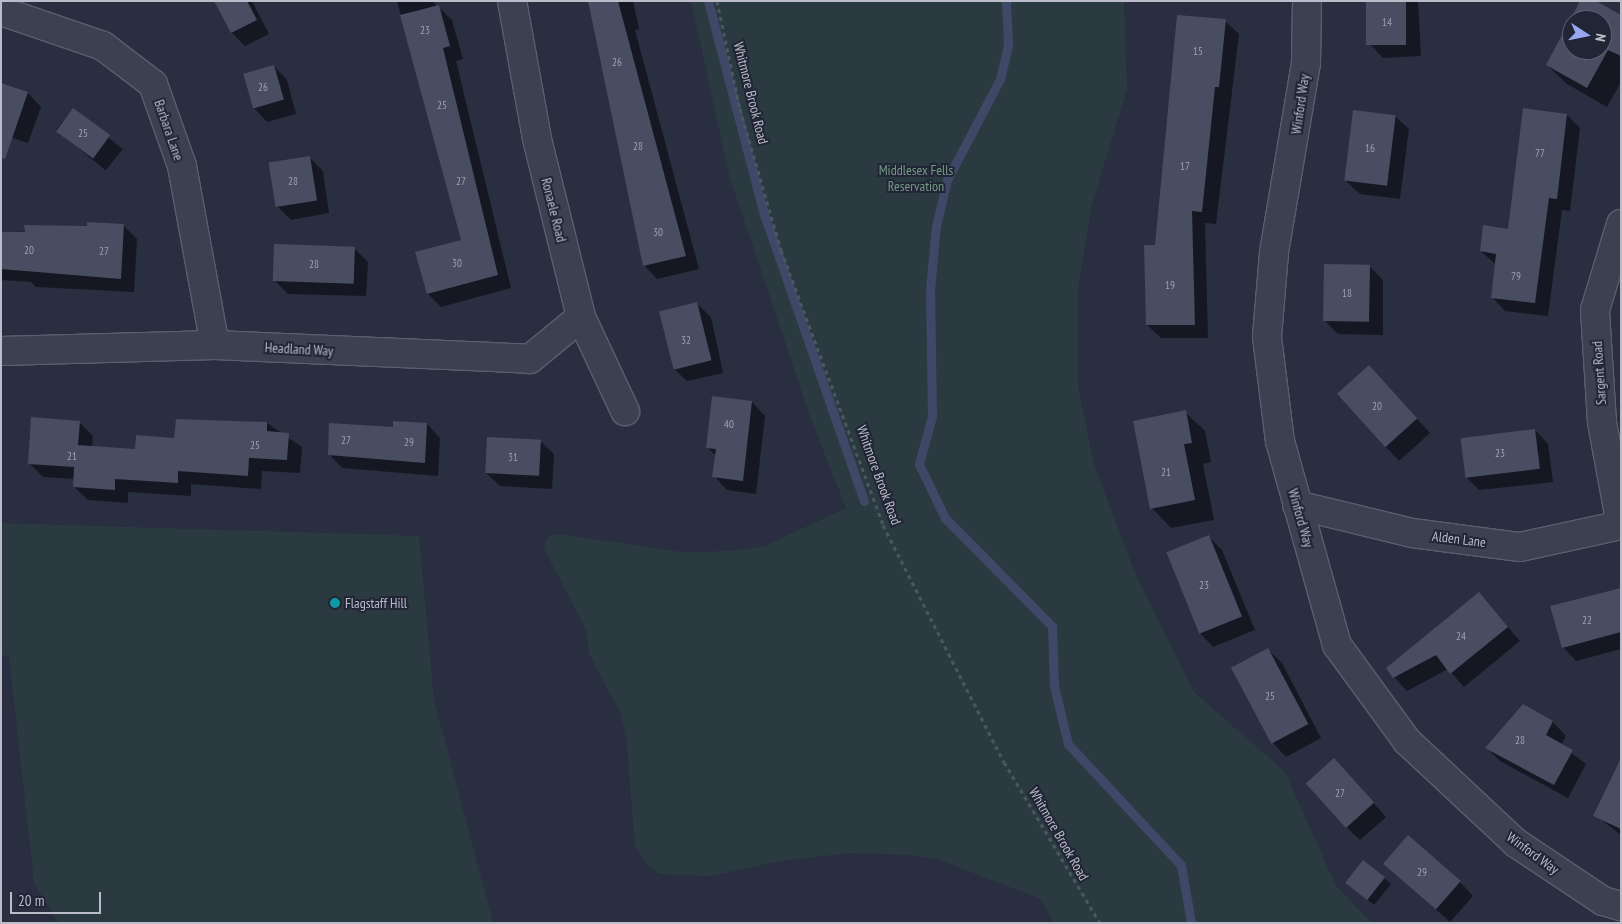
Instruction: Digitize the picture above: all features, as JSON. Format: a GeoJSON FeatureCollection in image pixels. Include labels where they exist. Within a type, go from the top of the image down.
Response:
{"type":"FeatureCollection","features":[{"type":"Feature","properties":{"kind":"street","name":"Ronaele Road"},"geometry":{"type":"LineString","coordinates":[[512,1],[537,139],[581,316],[624,411]]}},
{"type":"Feature","properties":{"kind":"street","name":"Winford Way"},"geometry":{"type":"LineString","coordinates":[[1307,1],[1306,63],[1267,309],[1274,403],[1297,505],[1338,645],[1406,741],[1516,843],[1602,901],[1621,906]]}},
{"type":"Feature","properties":{"kind":"street","name":"Barbara Lane"},"geometry":{"type":"LineString","coordinates":[[1,11],[103,46],[153,84],[182,166],[215,345]]}},
{"type":"Feature","properties":{"kind":"street","name":"Sargent Road"},"geometry":{"type":"LineString","coordinates":[[1621,224],[1594,310],[1602,422],[1621,525]]}},
{"type":"Feature","properties":{"kind":"street","name":"Headland Way"},"geometry":{"type":"LineString","coordinates":[[1,351],[215,345],[530,359],[581,316]]}},
{"type":"Feature","properties":{"kind":"street","name":"Alden Lane"},"geometry":{"type":"LineString","coordinates":[[1297,505],[1412,533],[1520,547],[1621,525]]}},
{"type":"Feature","properties":{"kind":"path","name":"Whitmore Brook Road"},"geometry":{"type":"LineString","coordinates":[[717,1],[740,109],[778,240],[883,525],[1004,762],[1100,923]]}},
{"type":"Feature","properties":{"kind":"green space","name":"Middlesex Fells Reservation"},"geometry":{"type":"Polygon","coordinates":[[[691,1],[1124,1],[1127,89],[1091,208],[1078,287],[1078,387],[1094,464],[1135,573],[1194,692],[1285,772],[1336,886],[1372,923],[1054,923],[1041,899],[937,859],[909,855],[851,853],[780,861],[711,876],[659,874],[647,864],[635,845],[626,735],[620,712],[589,654],[586,629],[544,549],[545,542],[550,535],[559,534],[681,552],[733,551],[765,546],[846,508],[811,419],[730,178],[691,1]]]}},
{"type":"Feature","properties":{"kind":"green space"},"geometry":{"type":"Polygon","coordinates":[[[1,523],[419,536],[434,700],[493,923],[59,923],[34,883],[9,656],[1,655],[1,523]]]}},
{"type":"Feature","properties":{"kind":"building"},"geometry":{"type":"Polygon","coordinates":[[[214,1],[247,1],[257,20],[231,33],[214,1]]]}},
{"type":"Feature","properties":{"kind":"building"},"geometry":{"type":"Polygon","coordinates":[[[588,1],[618,1],[686,256],[643,266],[588,1]]]}},
{"type":"Feature","properties":{"kind":"building"},"geometry":{"type":"Polygon","coordinates":[[[1366,1],[1406,1],[1406,45],[1366,45],[1366,1]]]}},
{"type":"Feature","properties":{"kind":"building"},"geometry":{"type":"Polygon","coordinates":[[[1580,1],[1596,1],[1621,15],[1621,56],[1612,52],[1612,10],[1575,10],[1580,1]]]}},
{"type":"Feature","properties":{"kind":"building"},"geometry":{"type":"Polygon","coordinates":[[[439,5],[450,46],[443,48],[498,275],[427,294],[415,252],[461,240],[400,15],[439,5]]]}},
{"type":"Feature","properties":{"kind":"building"},"geometry":{"type":"Polygon","coordinates":[[[1177,15],[1226,19],[1219,87],[1215,87],[1202,212],[1192,211],[1195,325],[1146,325],[1144,245],[1155,245],[1177,15]]]}},
{"type":"Feature","properties":{"kind":"building"},"geometry":{"type":"Polygon","coordinates":[[[1562,35],[1562,60],[1602,60],[1587,88],[1546,65],[1562,35]]]}},
{"type":"Feature","properties":{"kind":"building"},"geometry":{"type":"Polygon","coordinates":[[[274,65],[284,100],[253,108],[243,74],[274,65]]]}},
{"type":"Feature","properties":{"kind":"building"},"geometry":{"type":"Polygon","coordinates":[[[1,83],[28,92],[5,159],[1,158],[1,83]]]}},
{"type":"Feature","properties":{"kind":"building"},"geometry":{"type":"Polygon","coordinates":[[[73,108],[110,135],[93,158],[56,131],[73,108]]]}},
{"type":"Feature","properties":{"kind":"building"},"geometry":{"type":"Polygon","coordinates":[[[1523,108],[1567,114],[1557,199],[1549,198],[1535,303],[1491,298],[1496,254],[1480,251],[1483,225],[1508,229],[1523,108]]]}},
{"type":"Feature","properties":{"kind":"building"},"geometry":{"type":"Polygon","coordinates":[[[1353,110],[1396,115],[1387,186],[1344,180],[1353,110]]]}},
{"type":"Feature","properties":{"kind":"building"},"geometry":{"type":"Polygon","coordinates":[[[310,156],[317,200],[276,207],[269,163],[310,156]]]}},
{"type":"Feature","properties":{"kind":"building"},"geometry":{"type":"Polygon","coordinates":[[[87,222],[124,224],[121,279],[1,269],[1,232],[25,232],[24,225],[87,226],[87,222]]]}},
{"type":"Feature","properties":{"kind":"building"},"geometry":{"type":"Polygon","coordinates":[[[274,244],[355,247],[354,284],[273,281],[274,244]]]}},
{"type":"Feature","properties":{"kind":"building"},"geometry":{"type":"Polygon","coordinates":[[[1324,264],[1370,265],[1369,322],[1323,321],[1324,264]]]}},
{"type":"Feature","properties":{"kind":"building"},"geometry":{"type":"Polygon","coordinates":[[[697,302],[712,360],[674,370],[659,311],[697,302]]]}},
{"type":"Feature","properties":{"kind":"building"},"geometry":{"type":"Polygon","coordinates":[[[1369,365],[1417,419],[1385,447],[1337,394],[1369,365]]]}},
{"type":"Feature","properties":{"kind":"building"},"geometry":{"type":"Polygon","coordinates":[[[712,396],[752,401],[743,481],[712,477],[716,449],[706,448],[712,396]]]}},
{"type":"Feature","properties":{"kind":"building"},"geometry":{"type":"Polygon","coordinates":[[[1186,410],[1192,443],[1184,444],[1195,500],[1150,509],[1133,421],[1186,410]]]}},
{"type":"Feature","properties":{"kind":"building"},"geometry":{"type":"Polygon","coordinates":[[[31,417],[80,421],[78,445],[135,449],[136,435],[174,438],[176,419],[267,422],[267,431],[289,433],[287,460],[249,458],[248,476],[178,471],[178,483],[115,479],[115,490],[73,487],[74,467],[28,464],[31,417]]]}},
{"type":"Feature","properties":{"kind":"building"},"geometry":{"type":"Polygon","coordinates":[[[393,421],[427,423],[425,463],[328,455],[329,423],[393,427],[393,421]]]}},
{"type":"Feature","properties":{"kind":"building"},"geometry":{"type":"Polygon","coordinates":[[[1535,429],[1540,469],[1465,478],[1461,438],[1535,429]]]}},
{"type":"Feature","properties":{"kind":"building"},"geometry":{"type":"Polygon","coordinates":[[[487,437],[541,440],[539,476],[485,473],[487,437]]]}},
{"type":"Feature","properties":{"kind":"building"},"geometry":{"type":"Polygon","coordinates":[[[1209,535],[1242,617],[1199,634],[1166,552],[1209,535]]]}},
{"type":"Feature","properties":{"kind":"building"},"geometry":{"type":"Polygon","coordinates":[[[1621,588],[1621,632],[1562,648],[1550,606],[1621,588]]]}},
{"type":"Feature","properties":{"kind":"building"},"geometry":{"type":"Polygon","coordinates":[[[1479,592],[1508,627],[1450,674],[1436,655],[1393,678],[1386,668],[1479,592]]]}},
{"type":"Feature","properties":{"kind":"building"},"geometry":{"type":"Polygon","coordinates":[[[1268,648],[1308,724],[1271,744],[1231,668],[1268,648]]]}},
{"type":"Feature","properties":{"kind":"building"},"geometry":{"type":"Polygon","coordinates":[[[1523,704],[1553,721],[1546,735],[1573,750],[1554,785],[1485,748],[1523,704]]]}},
{"type":"Feature","properties":{"kind":"building"},"geometry":{"type":"Polygon","coordinates":[[[1334,758],[1374,803],[1346,828],[1306,783],[1334,758]]]}},
{"type":"Feature","properties":{"kind":"building"},"geometry":{"type":"Polygon","coordinates":[[[1621,758],[1621,829],[1593,816],[1621,758]]]}},
{"type":"Feature","properties":{"kind":"building"},"geometry":{"type":"Polygon","coordinates":[[[1408,835],[1461,881],[1436,910],[1383,864],[1408,835]]]}},
{"type":"Feature","properties":{"kind":"building"},"geometry":{"type":"Polygon","coordinates":[[[1363,860],[1385,877],[1367,900],[1345,883],[1363,860]]]}},
{"type":"Feature","properties":{"kind":"waterway"},"geometry":{"type":"LineString","coordinates":[[708,1],[764,214],[864,501]]}},
{"type":"Feature","properties":{"kind":"waterway"},"geometry":{"type":"LineString","coordinates":[[1006,1],[1008,45],[1000,79],[947,180],[936,226],[930,289],[932,416],[919,464],[945,518],[1052,626],[1054,686],[1068,744],[1181,865],[1191,923]]}},
{"type":"Feature","properties":{"kind":"place","name":"Flagstaff Hill"},"geometry":{"type":"Point","coordinates":[335,603]}}]}
